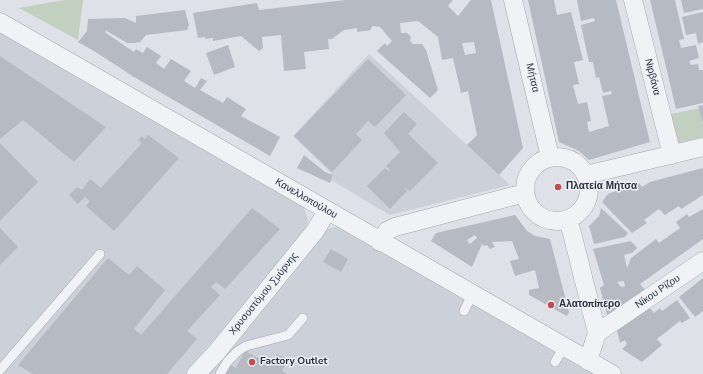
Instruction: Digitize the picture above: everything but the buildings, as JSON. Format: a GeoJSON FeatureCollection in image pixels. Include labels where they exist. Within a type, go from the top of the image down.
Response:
{"type":"FeatureCollection","features":[{"type":"Feature","properties":{"kind":"street","name":"Μήτσα"},"geometry":{"type":"LineString","coordinates":[[513,0],[550,157]]}},
{"type":"Feature","properties":{"kind":"street","name":"Νιρβάνα"},"geometry":{"type":"LineString","coordinates":[[633,0],[672,155]]}},
{"type":"Feature","properties":{"kind":"street","name":"Κανελλοπούλου"},"geometry":{"type":"LineString","coordinates":[[0,22],[472,295],[559,354],[588,360],[612,374]]}},
{"type":"Feature","properties":{"kind":"street"},"geometry":{"type":"LineString","coordinates":[[586,175],[703,147]]}},
{"type":"Feature","properties":{"kind":"street"},"geometry":{"type":"LineString","coordinates":[[560,156],[579,164],[586,175],[590,188],[586,204],[577,214],[566,220],[550,220],[540,216],[531,208],[525,193],[525,184],[529,172],[538,162],[550,157],[560,156]]}},
{"type":"Feature","properties":{"kind":"street"},"geometry":{"type":"LineString","coordinates":[[380,242],[387,231],[395,227],[525,193]]}},
{"type":"Feature","properties":{"kind":"street","name":"Χρυσοστόμου Σμύρνης"},"geometry":{"type":"LineString","coordinates":[[196,374],[221,346],[310,237],[327,211]]}},
{"type":"Feature","properties":{"kind":"street"},"geometry":{"type":"LineString","coordinates":[[566,220],[570,229],[597,333],[588,360]]}},
{"type":"Feature","properties":{"kind":"street","name":"Νίκου Ρίζου"},"geometry":{"type":"LineString","coordinates":[[597,333],[703,261]]}},
{"type":"Feature","properties":{"kind":"lane"},"geometry":{"type":"LineString","coordinates":[[0,370],[100,254]]}},
{"type":"Feature","properties":{"kind":"lane"},"geometry":{"type":"LineString","coordinates":[[464,311],[472,295]]}},
{"type":"Feature","properties":{"kind":"lane"},"geometry":{"type":"LineString","coordinates":[[220,374],[227,362],[238,351],[251,345],[288,335],[303,318]]}},
{"type":"Feature","properties":{"kind":"shaded area"},"geometry":{"type":"Polygon","coordinates":[[[0,32],[304,207],[308,220],[305,232],[185,374],[0,374],[0,32]]]}},
{"type":"Feature","properties":{"kind":"shaded area"},"geometry":{"type":"Polygon","coordinates":[[[369,54],[510,185],[390,215],[331,180],[333,175],[293,136],[369,54]]]}},
{"type":"Feature","properties":{"kind":"shaded area"},"geometry":{"type":"Polygon","coordinates":[[[337,227],[593,374],[207,374],[325,231],[330,228],[337,227]]]}},
{"type":"Feature","properties":{"kind":"green space"},"geometry":{"type":"Polygon","coordinates":[[[64,0],[83,0],[78,40],[19,8],[64,0]]]}},
{"type":"Feature","properties":{"kind":"green space"},"geometry":{"type":"Polygon","coordinates":[[[700,108],[703,124],[703,137],[677,143],[671,114],[700,108]]]}},
{"type":"Feature","properties":{"kind":"place","name":"Πλατεία Μήτσα"},"geometry":{"type":"Point","coordinates":[558,187]}},
{"type":"Feature","properties":{"kind":"place","name":"Αλατοπίπερο"},"geometry":{"type":"Point","coordinates":[551,305]}},
{"type":"Feature","properties":{"kind":"place","name":"Factory Outlet"},"geometry":{"type":"Point","coordinates":[252,362]}}]}
